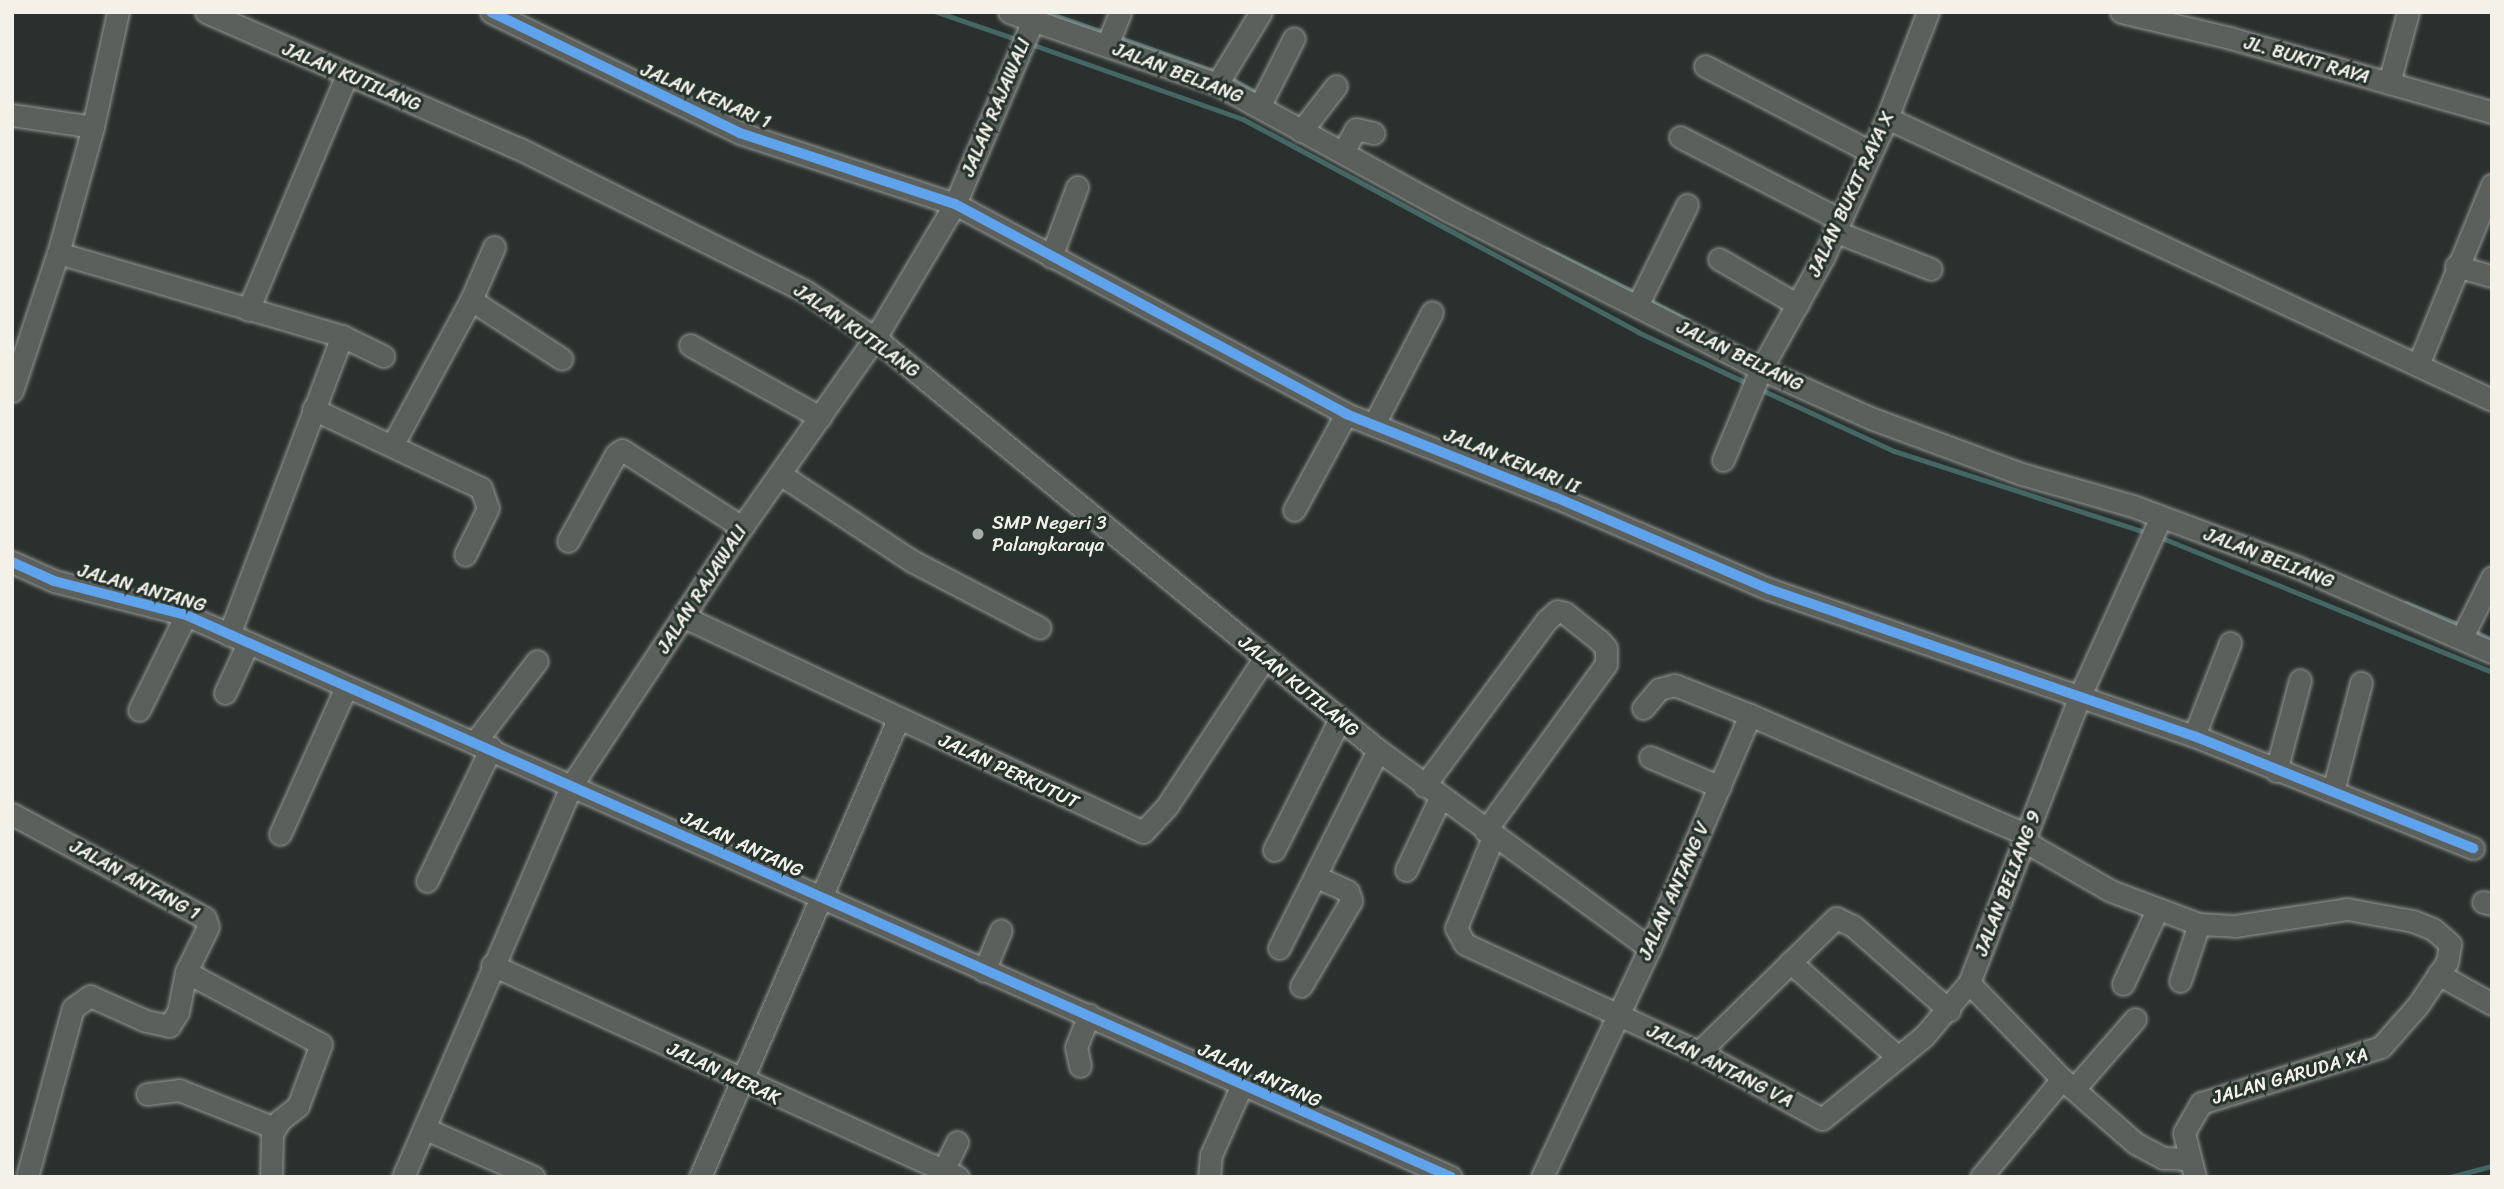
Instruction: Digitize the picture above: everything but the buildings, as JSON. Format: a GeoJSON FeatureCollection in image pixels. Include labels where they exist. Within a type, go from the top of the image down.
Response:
{"type":"FeatureCollection","features":[{"type":"Feature","properties":{"kind":"street"},"geometry":{"type":"LineString","coordinates":[[12,391],[58,253],[93,127],[118,12]]}},
{"type":"Feature","properties":{"kind":"street","name":"JALAN KUTILANG"},"geometry":{"type":"LineString","coordinates":[[206,12],[229,18],[347,75],[518,148],[722,247],[804,291],[875,338],[1264,659],[1432,792],[1650,948]]}},
{"type":"Feature","properties":{"kind":"street","name":"JALAN KENARI 1"},"geometry":{"type":"LineString","coordinates":[[491,12],[740,133],[955,204]]}},
{"type":"Feature","properties":{"kind":"street"},"geometry":{"type":"LineString","coordinates":[[1107,45],[1120,12]]}},
{"type":"Feature","properties":{"kind":"street"},"geometry":{"type":"LineString","coordinates":[[1217,84],[1261,12]]}},
{"type":"Feature","properties":{"kind":"street","name":"JALAN BUKIT RAYA X"},"geometry":{"type":"LineString","coordinates":[[1723,460],[1761,369],[1798,305],[1888,118],[1928,12]]}},
{"type":"Feature","properties":{"kind":"street","name":"JL. BUKIT RAYA"},"geometry":{"type":"LineString","coordinates":[[2121,12],[2492,112]]}},
{"type":"Feature","properties":{"kind":"street"},"geometry":{"type":"LineString","coordinates":[[2389,83],[2408,12]]}},
{"type":"Feature","properties":{"kind":"street","name":"JALAN RAJAWALI"},"geometry":{"type":"LineString","coordinates":[[403,1177],[571,786],[742,527],[875,338],[955,204],[1023,15]]}},
{"type":"Feature","properties":{"kind":"street","name":"JALAN BELIANG"},"geometry":{"type":"LineString","coordinates":[[1023,15],[1062,20],[1107,45],[1217,84],[1301,131],[1761,369],[1940,445],[2161,517],[2462,637],[2492,652]]}},
{"type":"Feature","properties":{"kind":"street"},"geometry":{"type":"LineString","coordinates":[[1259,107],[1294,38]]}},
{"type":"Feature","properties":{"kind":"street"},"geometry":{"type":"LineString","coordinates":[[1705,66],[1871,152]]}},
{"type":"Feature","properties":{"kind":"street"},"geometry":{"type":"LineString","coordinates":[[248,310],[347,75]]}},
{"type":"Feature","properties":{"kind":"street"},"geometry":{"type":"LineString","coordinates":[[1301,131],[1336,86]]}},
{"type":"Feature","properties":{"kind":"street"},"geometry":{"type":"LineString","coordinates":[[12,116],[93,127]]}},
{"type":"Feature","properties":{"kind":"street"},"geometry":{"type":"LineString","coordinates":[[1888,118],[2492,400]]}},
{"type":"Feature","properties":{"kind":"street"},"geometry":{"type":"LineString","coordinates":[[1342,152],[1356,129],[1374,133]]}},
{"type":"Feature","properties":{"kind":"street"},"geometry":{"type":"LineString","coordinates":[[1680,137],[1837,225],[1931,269]]}},
{"type":"Feature","properties":{"kind":"street"},"geometry":{"type":"LineString","coordinates":[[2418,365],[2456,266],[2492,185]]}},
{"type":"Feature","properties":{"kind":"street"},"geometry":{"type":"LineString","coordinates":[[1051,257],[1077,187]]}},
{"type":"Feature","properties":{"kind":"street","name":"JALAN KENARI II"},"geometry":{"type":"LineString","coordinates":[[955,204],[1346,414],[1769,589],[2194,736],[2473,848]]}},
{"type":"Feature","properties":{"kind":"street"},"geometry":{"type":"LineString","coordinates":[[1637,306],[1687,205]]}},
{"type":"Feature","properties":{"kind":"street"},"geometry":{"type":"LineString","coordinates":[[393,444],[471,300],[494,247]]}},
{"type":"Feature","properties":{"kind":"street"},"geometry":{"type":"LineString","coordinates":[[58,253],[342,336],[383,356]]}},
{"type":"Feature","properties":{"kind":"street"},"geometry":{"type":"LineString","coordinates":[[1718,259],[1798,305]]}},
{"type":"Feature","properties":{"kind":"street"},"geometry":{"type":"LineString","coordinates":[[2456,266],[2492,276]]}},
{"type":"Feature","properties":{"kind":"street"},"geometry":{"type":"LineString","coordinates":[[471,300],[562,359]]}},
{"type":"Feature","properties":{"kind":"street"},"geometry":{"type":"LineString","coordinates":[[1374,424],[1432,312]]}},
{"type":"Feature","properties":{"kind":"street"},"geometry":{"type":"LineString","coordinates":[[225,693],[239,639],[313,409],[342,336]]}},
{"type":"Feature","properties":{"kind":"street"},"geometry":{"type":"LineString","coordinates":[[690,345],[820,416]]}},
{"type":"Feature","properties":{"kind":"street"},"geometry":{"type":"LineString","coordinates":[[313,409],[393,444],[484,491],[488,508],[465,555]]}},
{"type":"Feature","properties":{"kind":"street"},"geometry":{"type":"LineString","coordinates":[[1294,510],[1346,414]]}},
{"type":"Feature","properties":{"kind":"street"},"geometry":{"type":"LineString","coordinates":[[568,541],[616,454],[622,450],[742,527]]}},
{"type":"Feature","properties":{"kind":"street"},"geometry":{"type":"LineString","coordinates":[[780,474],[912,561],[1040,628]]}},
{"type":"Feature","properties":{"kind":"street","name":"JALAN BELIANG 9"},"geometry":{"type":"LineString","coordinates":[[1822,1119],[1949,1010],[1969,983],[2079,698],[2161,517]]}},
{"type":"Feature","properties":{"kind":"street","name":"JALAN ANTANG"},"geometry":{"type":"LineString","coordinates":[[12,562],[54,581],[186,615],[483,745],[822,900],[1089,1015],[1241,1087],[1451,1177]]}},
{"type":"Feature","properties":{"kind":"street"},"geometry":{"type":"LineString","coordinates":[[2462,637],[2492,577]]}},
{"type":"Feature","properties":{"kind":"street"},"geometry":{"type":"LineString","coordinates":[[1406,870],[1432,792],[1547,620],[1557,611],[1565,613],[1600,641],[1606,664],[1489,834]]}},
{"type":"Feature","properties":{"kind":"street"},"geometry":{"type":"LineString","coordinates":[[139,710],[186,615]]}},
{"type":"Feature","properties":{"kind":"street","name":"JALAN PERKUTUT"},"geometry":{"type":"LineString","coordinates":[[684,617],[898,720],[1146,831],[1264,659]]}},
{"type":"Feature","properties":{"kind":"street"},"geometry":{"type":"LineString","coordinates":[[2194,736],[2230,643]]}},
{"type":"Feature","properties":{"kind":"street"},"geometry":{"type":"LineString","coordinates":[[427,881],[483,745],[537,661]]}},
{"type":"Feature","properties":{"kind":"street"},"geometry":{"type":"LineString","coordinates":[[2276,771],[2300,680]]}},
{"type":"Feature","properties":{"kind":"street"},"geometry":{"type":"LineString","coordinates":[[2333,791],[2361,683]]}},
{"type":"Feature","properties":{"kind":"street"},"geometry":{"type":"LineString","coordinates":[[1643,708],[1660,689],[1675,685],[1750,715]]}},
{"type":"Feature","properties":{"kind":"street"},"geometry":{"type":"LineString","coordinates":[[280,834],[346,687]]}},
{"type":"Feature","properties":{"kind":"street","name":"JALAN GARUDA XA"},"geometry":{"type":"LineString","coordinates":[[1750,715],[2026,838],[2111,891],[2199,924],[2235,926],[2322,911],[2368,910],[2413,921],[2448,941],[2449,953],[2438,974],[2396,1035],[2376,1051],[2201,1103],[2184,1133],[2192,1168]]}},
{"type":"Feature","properties":{"kind":"street","name":"JALAN ANTANG V"},"geometry":{"type":"LineString","coordinates":[[1542,1177],[1650,948],[1750,715]]}},
{"type":"Feature","properties":{"kind":"street"},"geometry":{"type":"LineString","coordinates":[[1274,850],[1339,719]]}},
{"type":"Feature","properties":{"kind":"street"},"geometry":{"type":"LineString","coordinates":[[700,1177],[898,720]]}},
{"type":"Feature","properties":{"kind":"street"},"geometry":{"type":"LineString","coordinates":[[1279,948],[1378,750]]}},
{"type":"Feature","properties":{"kind":"street"},"geometry":{"type":"LineString","coordinates":[[1650,757],[1720,787]]}},
{"type":"Feature","properties":{"kind":"street","name":"JALAN ANTANG 1"},"geometry":{"type":"LineString","coordinates":[[12,814],[205,918],[208,927],[186,972],[178,1012],[163,1027],[90,996],[83,997],[73,1008],[55,1063],[27,1177]]}},
{"type":"Feature","properties":{"kind":"street","name":"JALAN ANTANG VA"},"geometry":{"type":"LineString","coordinates":[[1489,834],[1457,928],[1459,938],[1699,1052],[1822,1119]]}},
{"type":"Feature","properties":{"kind":"street"},"geometry":{"type":"LineString","coordinates":[[1301,986],[1352,896],[1315,877]]}},
{"type":"Feature","properties":{"kind":"street"},"geometry":{"type":"LineString","coordinates":[[2123,984],[2157,910]]}},
{"type":"Feature","properties":{"kind":"street"},"geometry":{"type":"LineString","coordinates":[[1699,1052],[1829,920],[1843,919],[1949,1010]]}},
{"type":"Feature","properties":{"kind":"street"},"geometry":{"type":"LineString","coordinates":[[2180,981],[2199,924]]}},
{"type":"Feature","properties":{"kind":"street"},"geometry":{"type":"LineString","coordinates":[[984,971],[1001,930]]}},
{"type":"Feature","properties":{"kind":"street"},"geometry":{"type":"LineString","coordinates":[[1790,962],[1895,1055]]}},
{"type":"Feature","properties":{"kind":"street","name":"JALAN MERAK"},"geometry":{"type":"LineString","coordinates":[[492,965],[947,1174]]}},
{"type":"Feature","properties":{"kind":"street"},"geometry":{"type":"LineString","coordinates":[[186,972],[321,1044],[298,1107],[275,1128],[271,1177]]}},
{"type":"Feature","properties":{"kind":"street"},"geometry":{"type":"LineString","coordinates":[[2438,974],[2492,1004]]}},
{"type":"Feature","properties":{"kind":"street"},"geometry":{"type":"LineString","coordinates":[[1969,983],[2068,1084],[2135,1143],[2163,1158],[2192,1168]]}},
{"type":"Feature","properties":{"kind":"street"},"geometry":{"type":"LineString","coordinates":[[1080,1066],[1076,1047],[1089,1015]]}},
{"type":"Feature","properties":{"kind":"street"},"geometry":{"type":"LineString","coordinates":[[1981,1177],[2068,1084],[2135,1019]]}},
{"type":"Feature","properties":{"kind":"street"},"geometry":{"type":"LineString","coordinates":[[1209,1177],[1210,1155],[1241,1087]]}},
{"type":"Feature","properties":{"kind":"street"},"geometry":{"type":"LineString","coordinates":[[147,1094],[179,1090],[275,1128]]}},
{"type":"Feature","properties":{"kind":"street"},"geometry":{"type":"LineString","coordinates":[[424,1128],[534,1177]]}},
{"type":"Feature","properties":{"kind":"street"},"geometry":{"type":"LineString","coordinates":[[947,1174],[957,1142]]}},
{"type":"Feature","properties":{"kind":"waterway"},"geometry":{"type":"LineString","coordinates":[[937,12],[1019,40]]}},
{"type":"Feature","properties":{"kind":"waterway"},"geometry":{"type":"LineString","coordinates":[[1045,12],[1106,33]]}},
{"type":"Feature","properties":{"kind":"waterway"},"geometry":{"type":"LineString","coordinates":[[1118,37],[1219,73]]}},
{"type":"Feature","properties":{"kind":"waterway"},"geometry":{"type":"LineString","coordinates":[[1031,44],[1243,119],[1638,332],[1749,384]]}},
{"type":"Feature","properties":{"kind":"waterway"},"geometry":{"type":"LineString","coordinates":[[1230,78],[1259,94]]}},
{"type":"Feature","properties":{"kind":"waterway"},"geometry":{"type":"LineString","coordinates":[[1547,249],[1636,293]]}},
{"type":"Feature","properties":{"kind":"waterway"},"geometry":{"type":"LineString","coordinates":[[1647,299],[1689,321]]}},
{"type":"Feature","properties":{"kind":"waterway"},"geometry":{"type":"LineString","coordinates":[[1760,389],[1894,451],[2148,533]]}},
{"type":"Feature","properties":{"kind":"waterway"},"geometry":{"type":"LineString","coordinates":[[2160,537],[2492,672]]}},
{"type":"Feature","properties":{"kind":"waterway"},"geometry":{"type":"LineString","coordinates":[[2406,603],[2463,626]]}},
{"type":"Feature","properties":{"kind":"waterway"},"geometry":{"type":"LineString","coordinates":[[2474,631],[2492,640]]}},
{"type":"Feature","properties":{"kind":"waterway"},"geometry":{"type":"LineString","coordinates":[[2450,1177],[2492,1166]]}},
{"type":"Feature","properties":{"kind":"cycle path"},"geometry":{"type":"LineString","coordinates":[[491,12],[740,133],[955,204],[1346,414],[1555,497],[1769,589],[2194,736],[2473,848]]}},
{"type":"Feature","properties":{"kind":"cycle path"},"geometry":{"type":"LineString","coordinates":[[12,562],[54,581],[186,615],[1451,1177]]}},
{"type":"Feature","properties":{"kind":"place","name":"SMP Negeri 3 Palangkaraya"},"geometry":{"type":"Point","coordinates":[978,534]}}]}
